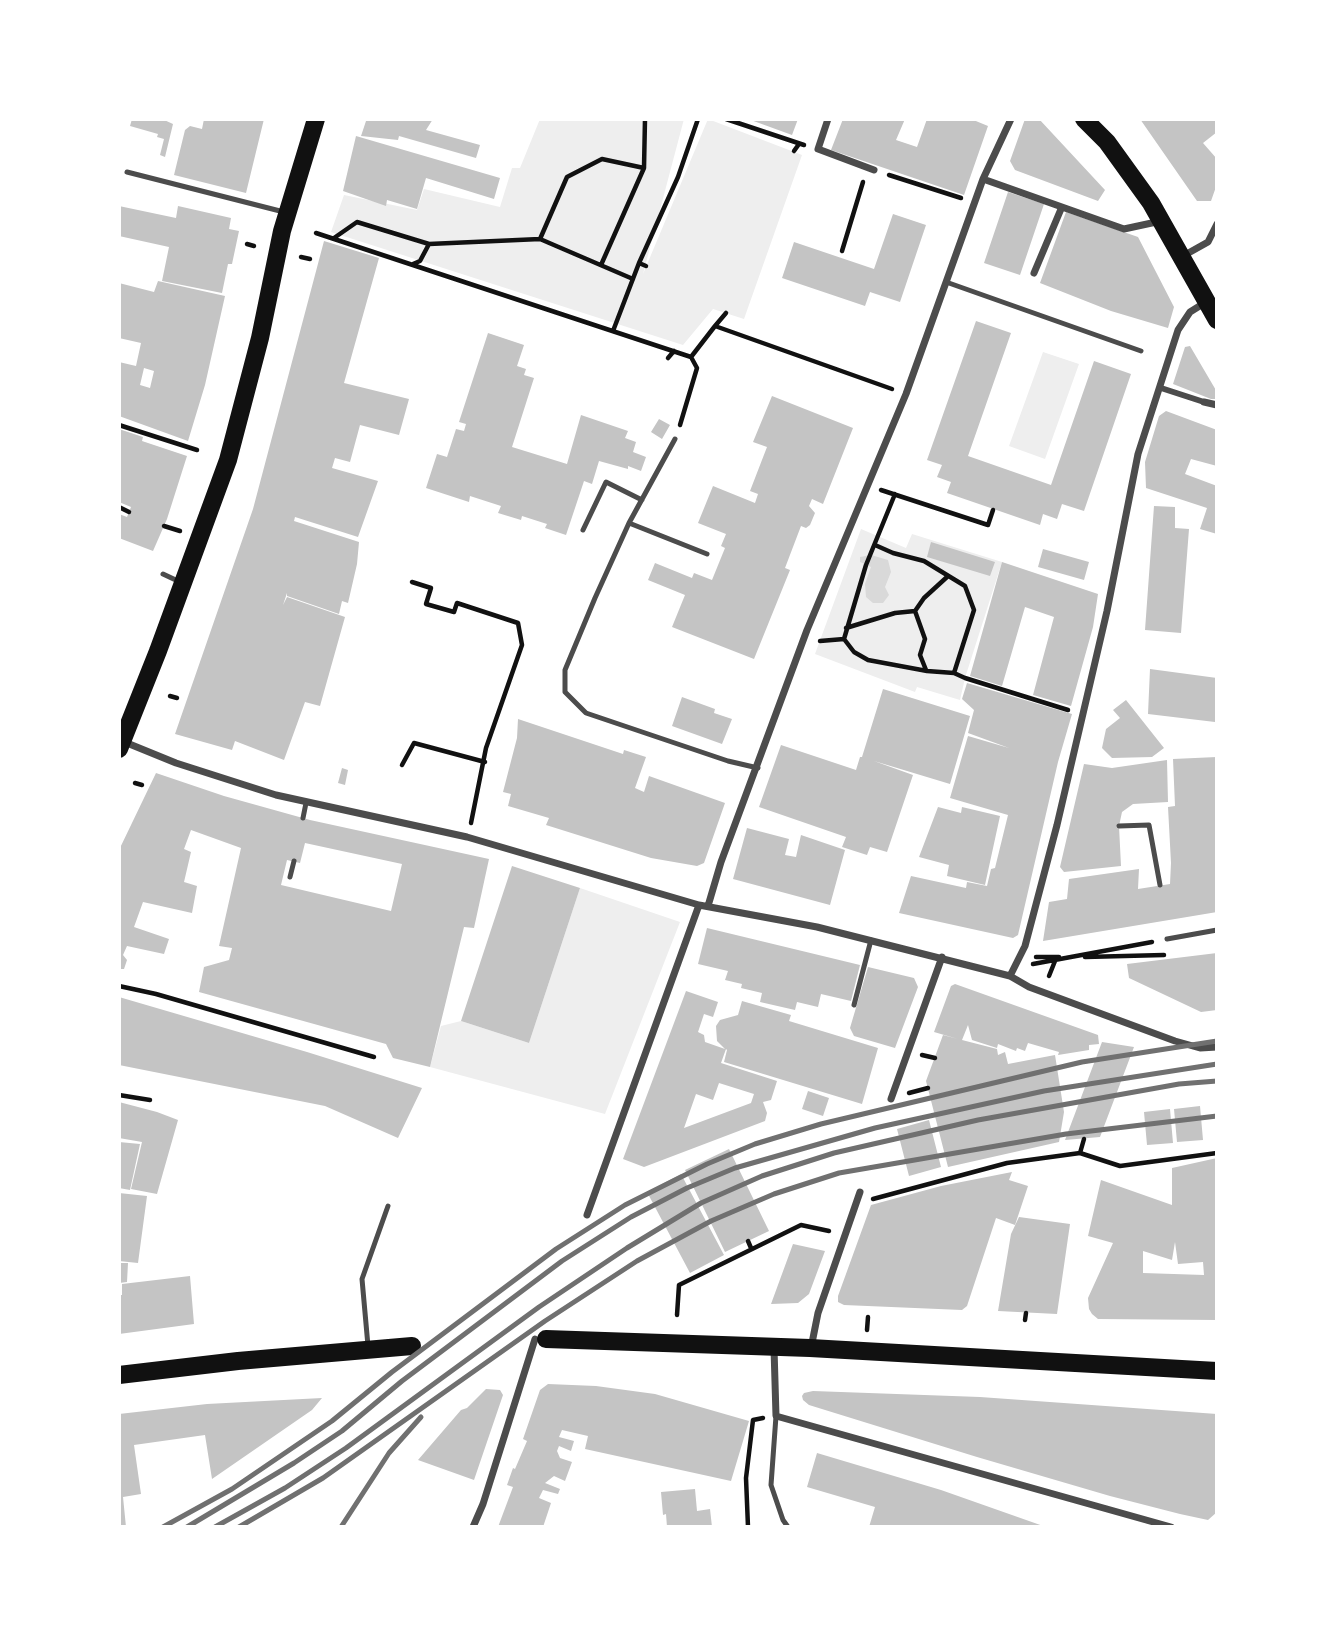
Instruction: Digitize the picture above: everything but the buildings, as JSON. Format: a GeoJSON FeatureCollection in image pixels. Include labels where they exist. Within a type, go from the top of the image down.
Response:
{"type":"FeatureCollection","features":[{"type":"Feature","properties":{"kind":"main road"},"geometry":{"type":"LineString","coordinates":[[120,745],[228,460],[260,338],[287,213],[316,119]]}},
{"type":"Feature","properties":{"kind":"main road"},"geometry":{"type":"LineString","coordinates":[[1084,119],[1107,142],[1161,221],[1217,320]]}},
{"type":"Feature","properties":{"kind":"main road"},"geometry":{"type":"LineString","coordinates":[[540,1339],[810,1348],[1217,1371]]}},
{"type":"Feature","properties":{"kind":"main road"},"geometry":{"type":"LineString","coordinates":[[119,1376],[238,1361],[412,1346]]}},
{"type":"Feature","properties":{"kind":"street"},"geometry":{"type":"LineString","coordinates":[[828,119],[818,149],[871,169]]}},
{"type":"Feature","properties":{"kind":"street"},"geometry":{"type":"LineString","coordinates":[[587,1215],[703,905],[758,768],[807,630],[906,394],[983,179],[1011,119]]}},
{"type":"Feature","properties":{"kind":"street"},"geometry":{"type":"LineString","coordinates":[[983,179],[1061,209],[1124,229],[1161,221]]}},
{"type":"Feature","properties":{"kind":"street"},"geometry":{"type":"LineString","coordinates":[[1034,273],[1061,209]]}},
{"type":"Feature","properties":{"kind":"street"},"geometry":{"type":"LineString","coordinates":[[1182,256],[1208,242],[1217,224]]}},
{"type":"Feature","properties":{"kind":"street"},"geometry":{"type":"LineString","coordinates":[[1010,976],[1025,946],[1057,825],[1107,611],[1138,454],[1178,330],[1190,312],[1206,302]]}},
{"type":"Feature","properties":{"kind":"street"},"geometry":{"type":"LineString","coordinates":[[1161,388],[1217,405]]}},
{"type":"Feature","properties":{"kind":"street"},"geometry":{"type":"LineString","coordinates":[[120,745],[306,803],[467,837],[703,905],[817,927],[942,957],[1010,976],[1030,987],[1200,1048],[1217,1047]]}},
{"type":"Feature","properties":{"kind":"street"},"geometry":{"type":"LineString","coordinates":[[891,1099],[942,957]]}},
{"type":"Feature","properties":{"kind":"street"},"geometry":{"type":"LineString","coordinates":[[810,1348],[816,1321],[860,1192]]}},
{"type":"Feature","properties":{"kind":"street"},"geometry":{"type":"LineString","coordinates":[[473,1527],[540,1339]]}},
{"type":"Feature","properties":{"kind":"street"},"geometry":{"type":"LineString","coordinates":[[774,1347],[776,1416],[1171,1527]]}},
{"type":"Feature","properties":{"kind":"lane"},"geometry":{"type":"LineString","coordinates":[[127,172],[287,213]]}},
{"type":"Feature","properties":{"kind":"lane"},"geometry":{"type":"LineString","coordinates":[[946,282],[1141,351]]}},
{"type":"Feature","properties":{"kind":"lane"},"geometry":{"type":"LineString","coordinates":[[675,439],[629,523],[565,670],[565,692],[586,713],[728,761],[758,768]]}},
{"type":"Feature","properties":{"kind":"lane"},"geometry":{"type":"LineString","coordinates":[[583,530],[606,482],[642,500]]}},
{"type":"Feature","properties":{"kind":"lane"},"geometry":{"type":"LineString","coordinates":[[629,523],[707,554]]}},
{"type":"Feature","properties":{"kind":"lane"},"geometry":{"type":"LineString","coordinates":[[163,574],[183,583]]}},
{"type":"Feature","properties":{"kind":"lane"},"geometry":{"type":"LineString","coordinates":[[303,818],[306,803]]}},
{"type":"Feature","properties":{"kind":"lane"},"geometry":{"type":"LineString","coordinates":[[1119,826],[1149,825],[1160,885]]}},
{"type":"Feature","properties":{"kind":"lane"},"geometry":{"type":"LineString","coordinates":[[290,877],[294,862]]}},
{"type":"Feature","properties":{"kind":"lane"},"geometry":{"type":"LineString","coordinates":[[1167,939],[1217,930]]}},
{"type":"Feature","properties":{"kind":"lane"},"geometry":{"type":"LineString","coordinates":[[854,1004],[871,940]]}},
{"type":"Feature","properties":{"kind":"lane"},"geometry":{"type":"LineString","coordinates":[[369,1349],[362,1279],[388,1206]]}},
{"type":"Feature","properties":{"kind":"lane"},"geometry":{"type":"LineString","coordinates":[[776,1416],[771,1485],[788,1527]]}},
{"type":"Feature","properties":{"kind":"path"},"geometry":{"type":"LineString","coordinates":[[601,265],[644,168],[645,119]]}},
{"type":"Feature","properties":{"kind":"path"},"geometry":{"type":"LineString","coordinates":[[613,331],[639,263],[678,177],[698,119]]}},
{"type":"Feature","properties":{"kind":"path"},"geometry":{"type":"LineString","coordinates":[[726,119],[818,149]]}},
{"type":"Feature","properties":{"kind":"path"},"geometry":{"type":"LineString","coordinates":[[794,152],[799,144]]}},
{"type":"Feature","properties":{"kind":"path"},"geometry":{"type":"LineString","coordinates":[[540,239],[567,177],[602,159],[644,168]]}},
{"type":"Feature","properties":{"kind":"path"},"geometry":{"type":"LineString","coordinates":[[842,251],[871,169],[975,203]]}},
{"type":"Feature","properties":{"kind":"path"},"geometry":{"type":"LineString","coordinates":[[334,238],[357,222],[429,244],[540,239],[633,279]]}},
{"type":"Feature","properties":{"kind":"path"},"geometry":{"type":"LineString","coordinates":[[316,233],[691,357],[697,368],[675,439]]}},
{"type":"Feature","properties":{"kind":"path"},"geometry":{"type":"LineString","coordinates":[[247,244],[254,246]]}},
{"type":"Feature","properties":{"kind":"path"},"geometry":{"type":"LineString","coordinates":[[413,264],[420,261],[429,244]]}},
{"type":"Feature","properties":{"kind":"path"},"geometry":{"type":"LineString","coordinates":[[301,257],[310,259]]}},
{"type":"Feature","properties":{"kind":"path"},"geometry":{"type":"LineString","coordinates":[[639,263],[646,266]]}},
{"type":"Feature","properties":{"kind":"path"},"geometry":{"type":"LineString","coordinates":[[691,357],[726,313]]}},
{"type":"Feature","properties":{"kind":"path"},"geometry":{"type":"LineString","coordinates":[[715,326],[906,394]]}},
{"type":"Feature","properties":{"kind":"path"},"geometry":{"type":"LineString","coordinates":[[668,358],[674,351]]}},
{"type":"Feature","properties":{"kind":"path"},"geometry":{"type":"LineString","coordinates":[[119,425],[197,450]]}},
{"type":"Feature","properties":{"kind":"path"},"geometry":{"type":"LineString","coordinates":[[868,485],[988,526],[993,510]]}},
{"type":"Feature","properties":{"kind":"path"},"geometry":{"type":"LineString","coordinates":[[895,494],[866,565],[846,628],[844,639],[854,652],[868,660],[954,673],[1082,715]]}},
{"type":"Feature","properties":{"kind":"path"},"geometry":{"type":"LineString","coordinates":[[119,507],[129,512]]}},
{"type":"Feature","properties":{"kind":"path"},"geometry":{"type":"LineString","coordinates":[[875,545],[924,561],[965,586],[974,610],[954,673]]}},
{"type":"Feature","properties":{"kind":"path"},"geometry":{"type":"LineString","coordinates":[[846,628],[895,613],[915,611],[924,598],[947,577]]}},
{"type":"Feature","properties":{"kind":"path"},"geometry":{"type":"LineString","coordinates":[[412,582],[430,588],[426,604],[454,612],[457,603],[518,623],[522,645],[486,748],[467,837]]}},
{"type":"Feature","properties":{"kind":"path"},"geometry":{"type":"LineString","coordinates":[[915,611],[925,639],[920,656],[927,671]]}},
{"type":"Feature","properties":{"kind":"path"},"geometry":{"type":"LineString","coordinates":[[820,641],[844,639]]}},
{"type":"Feature","properties":{"kind":"path"},"geometry":{"type":"LineString","coordinates":[[170,696],[177,698]]}},
{"type":"Feature","properties":{"kind":"path"},"geometry":{"type":"LineString","coordinates":[[402,765],[414,743],[485,762]]}},
{"type":"Feature","properties":{"kind":"path"},"geometry":{"type":"LineString","coordinates":[[135,783],[142,785]]}},
{"type":"Feature","properties":{"kind":"path"},"geometry":{"type":"LineString","coordinates":[[1010,976],[1029,965],[1167,939]]}},
{"type":"Feature","properties":{"kind":"path"},"geometry":{"type":"LineString","coordinates":[[1074,957],[1151,957],[1177,954]]}},
{"type":"Feature","properties":{"kind":"path"},"geometry":{"type":"LineString","coordinates":[[1030,956],[1056,959]]}},
{"type":"Feature","properties":{"kind":"path"},"geometry":{"type":"LineString","coordinates":[[1049,976],[1056,959]]}},
{"type":"Feature","properties":{"kind":"path"},"geometry":{"type":"LineString","coordinates":[[119,986],[374,1057]]}},
{"type":"Feature","properties":{"kind":"path"},"geometry":{"type":"LineString","coordinates":[[921,1054],[935,1058]]}},
{"type":"Feature","properties":{"kind":"path"},"geometry":{"type":"LineString","coordinates":[[908,1093],[928,1088]]}},
{"type":"Feature","properties":{"kind":"path"},"geometry":{"type":"LineString","coordinates":[[119,1095],[150,1100]]}},
{"type":"Feature","properties":{"kind":"path"},"geometry":{"type":"LineString","coordinates":[[1080,1153],[1084,1139]]}},
{"type":"Feature","properties":{"kind":"path"},"geometry":{"type":"LineString","coordinates":[[856,1204],[1007,1163],[1080,1153],[1120,1166],[1217,1153]]}},
{"type":"Feature","properties":{"kind":"path"},"geometry":{"type":"LineString","coordinates":[[677,1315],[679,1284],[710,1266],[800,1225],[845,1234]]}},
{"type":"Feature","properties":{"kind":"path"},"geometry":{"type":"LineString","coordinates":[[748,1241],[751,1248]]}},
{"type":"Feature","properties":{"kind":"path"},"geometry":{"type":"LineString","coordinates":[[1025,1320],[1026,1313]]}},
{"type":"Feature","properties":{"kind":"path"},"geometry":{"type":"LineString","coordinates":[[867,1331],[868,1317]]}},
{"type":"Feature","properties":{"kind":"path"},"geometry":{"type":"LineString","coordinates":[[748,1527],[746,1478],[753,1420],[776,1416]]}},
{"type":"Feature","properties":{"kind":"shaded area"},"geometry":{"type":"Polygon","coordinates":[[[540,119],[684,119],[643,274],[708,119],[802,155],[744,319],[713,309],[683,345],[331,232],[344,195],[417,210],[424,189],[500,207],[512,168],[520,168],[540,119]]]}},
{"type":"Feature","properties":{"kind":"shaded area"},"geometry":{"type":"Polygon","coordinates":[[[1043,352],[1079,364],[1045,459],[1009,446],[1043,352]]]}},
{"type":"Feature","properties":{"kind":"shaded area"},"geometry":{"type":"Polygon","coordinates":[[[861,529],[906,548],[912,534],[1002,562],[960,700],[917,687],[915,692],[815,654],[861,529]]]}},
{"type":"Feature","properties":{"kind":"shaded area"},"geometry":{"type":"Polygon","coordinates":[[[871,555],[888,560],[891,572],[885,587],[889,595],[883,603],[873,603],[866,597],[865,584],[871,567],[860,562],[860,557],[871,555]]]}},
{"type":"Feature","properties":{"kind":"shaded area"},"geometry":{"type":"Polygon","coordinates":[[[580,888],[680,922],[605,1114],[430,1067],[441,1026],[461,1021],[529,1043],[580,888]]]}},
{"type":"Feature","properties":{"kind":"railway"},"geometry":{"type":"LineString","coordinates":[[163,1527],[232,1489],[332,1421],[392,1372],[556,1249],[625,1205],[707,1164],[755,1144],[821,1124],[1082,1062],[1217,1041]]}},
{"type":"Feature","properties":{"kind":"railway"},"geometry":{"type":"LineString","coordinates":[[187,1527],[342,1431],[402,1381],[562,1261],[631,1217],[687,1188],[735,1168],[875,1128],[1044,1091],[1217,1064]]}},
{"type":"Feature","properties":{"kind":"railway"},"geometry":{"type":"LineString","coordinates":[[215,1527],[285,1488],[346,1448],[539,1307],[627,1248],[701,1203],[762,1176],[834,1153],[978,1120],[1179,1084],[1217,1081]]}},
{"type":"Feature","properties":{"kind":"railway"},"geometry":{"type":"LineString","coordinates":[[239,1527],[323,1478],[545,1321],[637,1261],[711,1221],[774,1194],[839,1173],[1066,1134],[1217,1116]]}},
{"type":"Feature","properties":{"kind":"railway"},"geometry":{"type":"LineString","coordinates":[[341,1527],[389,1453],[421,1417]]}}]}
